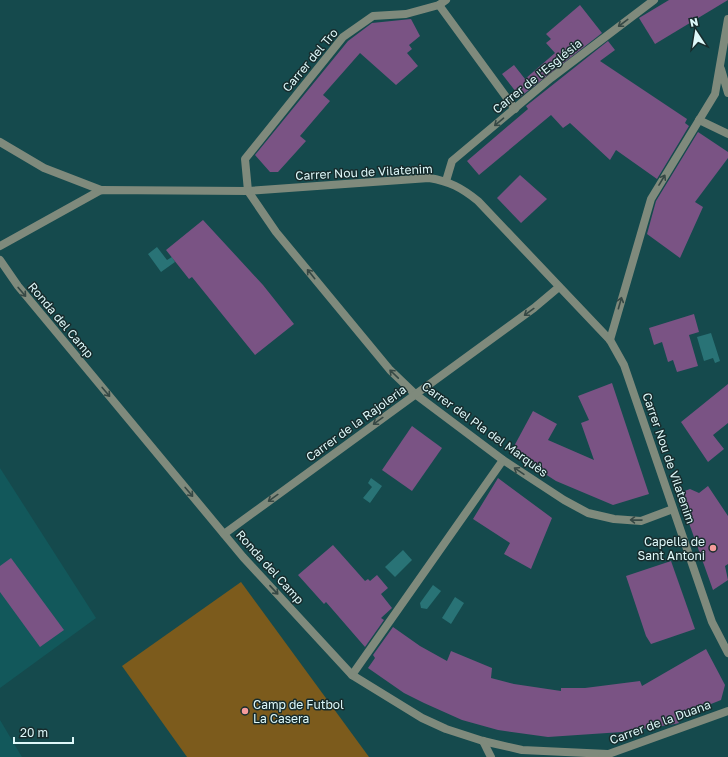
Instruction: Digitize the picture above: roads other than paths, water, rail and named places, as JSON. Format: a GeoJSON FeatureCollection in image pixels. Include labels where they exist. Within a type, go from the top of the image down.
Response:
{"type":"FeatureCollection","features":[{"type":"Feature","properties":{"kind":"street","name":"Carrer de l'Església"},"geometry":{"type":"LineString","coordinates":[[446,180],[452,161],[551,78],[654,0]]}},
{"type":"Feature","properties":{"kind":"street"},"geometry":{"type":"LineString","coordinates":[[442,2],[515,109]]}},
{"type":"Feature","properties":{"kind":"street","name":"Carrer del Tro"},"geometry":{"type":"LineString","coordinates":[[248,191],[245,159],[343,37],[373,16],[406,14],[442,2]]}},
{"type":"Feature","properties":{"kind":"street"},"geometry":{"type":"LineString","coordinates":[[610,340],[651,199],[715,94],[728,19]]}},
{"type":"Feature","properties":{"kind":"street"},"geometry":{"type":"LineString","coordinates":[[720,66],[728,93]]}},
{"type":"Feature","properties":{"kind":"street"},"geometry":{"type":"LineString","coordinates":[[699,120],[728,134]]}},
{"type":"Feature","properties":{"kind":"street"},"geometry":{"type":"LineString","coordinates":[[0,142],[44,168],[101,190]]}},
{"type":"Feature","properties":{"kind":"street","name":"Carrer Nou de Vilatenim"},"geometry":{"type":"LineString","coordinates":[[101,190],[248,191],[429,178],[446,180],[478,200],[610,340],[624,364],[712,622],[728,653]]}},
{"type":"Feature","properties":{"kind":"street"},"geometry":{"type":"LineString","coordinates":[[0,246],[101,190]]}},
{"type":"Feature","properties":{"kind":"street","name":"Carrer del Pla del Marquès"},"geometry":{"type":"LineString","coordinates":[[248,191],[281,238],[390,370],[415,394],[503,460],[564,500],[588,513],[614,519],[641,521],[673,509]]}},
{"type":"Feature","properties":{"kind":"street","name":"Ronda del Camp"},"geometry":{"type":"LineString","coordinates":[[0,260],[18,286],[224,534],[352,675],[422,718],[446,729],[483,741],[522,750],[604,756]]}},
{"type":"Feature","properties":{"kind":"street","name":"Carrer de la Rajoleria"},"geometry":{"type":"LineString","coordinates":[[224,534],[534,308],[559,287]]}},
{"type":"Feature","properties":{"kind":"street"},"geometry":{"type":"LineString","coordinates":[[352,675],[503,460]]}},
{"type":"Feature","properties":{"kind":"street","name":"Carrer de la Duana"},"geometry":{"type":"LineString","coordinates":[[604,756],[728,710]]}},
{"type":"Feature","properties":{"kind":"street"},"geometry":{"type":"LineString","coordinates":[[483,741],[491,757]]}},
{"type":"Feature","properties":{"kind":"place","name":"Capella de Sant Antoni"},"geometry":{"type":"Point","coordinates":[713,548]}},
{"type":"Feature","properties":{"kind":"place","name":"Camp de Futbol La Casera"},"geometry":{"type":"Point","coordinates":[245,711]}}]}
